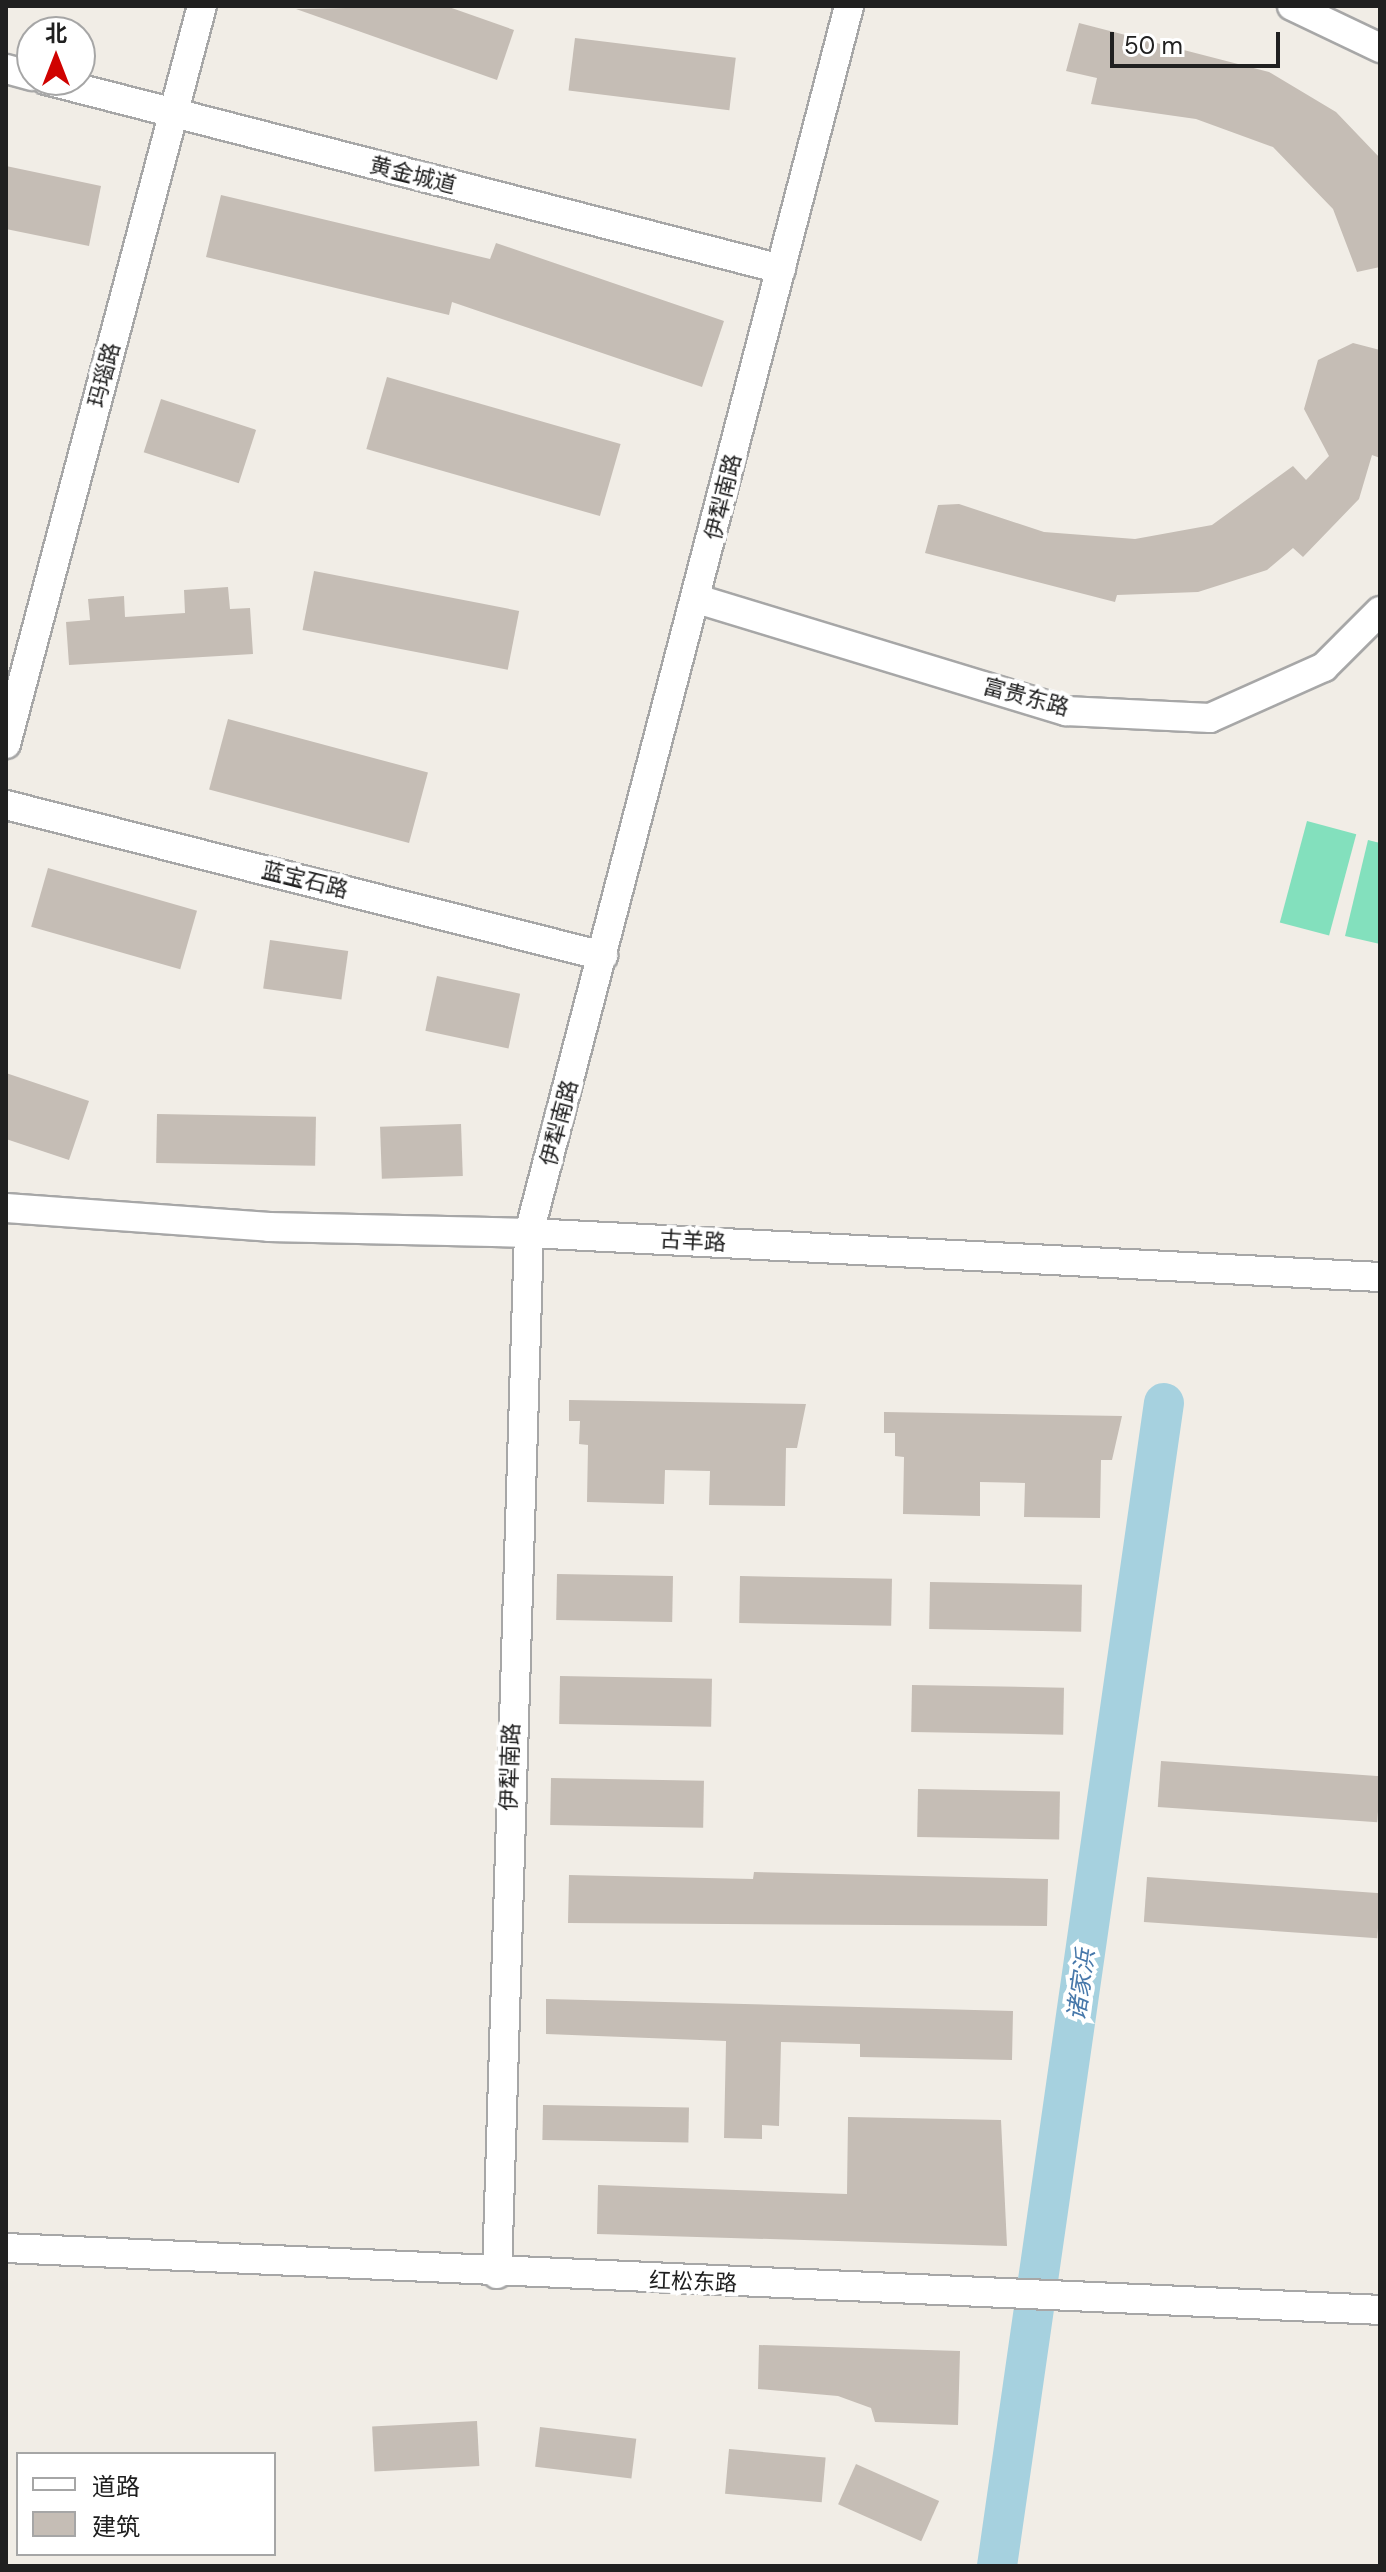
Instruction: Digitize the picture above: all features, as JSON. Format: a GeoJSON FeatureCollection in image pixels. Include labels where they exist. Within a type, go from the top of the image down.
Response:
{"type":"FeatureCollection","features":[{"type":"Feature","properties":{"kind":"street","name":"玛瑙路"},"geometry":{"type":"LineString","coordinates":[[6,744],[202,6]]}},
{"type":"Feature","properties":{"kind":"street","name":"伊犁南路"},"geometry":{"type":"LineString","coordinates":[[497,2274],[529,1233],[697,599],[849,6]]}},
{"type":"Feature","properties":{"kind":"street"},"geometry":{"type":"LineString","coordinates":[[1292,6],[1380,48]]}},
{"type":"Feature","properties":{"kind":"street","name":"黄金城道"},"geometry":{"type":"LineString","coordinates":[[96,93],[781,269]]}},
{"type":"Feature","properties":{"kind":"street","name":"富贵东路"},"geometry":{"type":"LineString","coordinates":[[697,599],[1066,711],[1210,718],[1324,667],[1380,611]]}},
{"type":"Feature","properties":{"kind":"street","name":"蓝宝石路"},"geometry":{"type":"LineString","coordinates":[[6,805],[603,956]]}},
{"type":"Feature","properties":{"kind":"street","name":"古羊路"},"geometry":{"type":"LineString","coordinates":[[6,1208],[269,1227],[529,1233],[1380,1277]]}},
{"type":"Feature","properties":{"kind":"street","name":"红松东路"},"geometry":{"type":"LineString","coordinates":[[6,2248],[497,2274],[1380,2310]]}},
{"type":"Feature","properties":{"kind":"green space"},"geometry":{"type":"Polygon","coordinates":[[[1307,821],[1356,834],[1329,936],[1280,922],[1307,821]]]}},
{"type":"Feature","properties":{"kind":"green space"},"geometry":{"type":"Polygon","coordinates":[[[1368,840],[1380,843],[1380,944],[1345,936],[1368,840]]]}},
{"type":"Feature","properties":{"kind":"building"},"geometry":{"type":"Polygon","coordinates":[[[446,6],[514,30],[497,80],[296,9],[446,6]]]}},
{"type":"Feature","properties":{"kind":"building"},"geometry":{"type":"Polygon","coordinates":[[[1079,23],[1269,72],[1336,112],[1380,158],[1380,267],[1357,272],[1333,209],[1273,147],[1196,119],[1091,104],[1097,78],[1066,71],[1079,23]]]}},
{"type":"Feature","properties":{"kind":"building"},"geometry":{"type":"Polygon","coordinates":[[[575,38],[736,58],[729,110],[569,91],[575,38]]]}},
{"type":"Feature","properties":{"kind":"building"},"geometry":{"type":"Polygon","coordinates":[[[6,166],[101,186],[89,246],[6,229],[6,166]]]}},
{"type":"Feature","properties":{"kind":"building"},"geometry":{"type":"Polygon","coordinates":[[[221,195],[490,259],[496,243],[724,321],[702,387],[452,302],[449,315],[206,257],[221,195]]]}},
{"type":"Feature","properties":{"kind":"building"},"geometry":{"type":"Polygon","coordinates":[[[1353,343],[1380,350],[1380,458],[1372,455],[1359,499],[1303,557],[1293,548],[1267,570],[1198,592],[1117,595],[1115,602],[925,553],[938,505],[959,504],[1044,532],[1135,539],[1212,525],[1293,466],[1306,480],[1329,456],[1304,409],[1318,360],[1353,343]]]}},
{"type":"Feature","properties":{"kind":"building"},"geometry":{"type":"Polygon","coordinates":[[[387,377],[621,444],[600,516],[366,449],[387,377]]]}},
{"type":"Feature","properties":{"kind":"building"},"geometry":{"type":"Polygon","coordinates":[[[161,399],[256,430],[239,483],[144,452],[161,399]]]}},
{"type":"Feature","properties":{"kind":"building"},"geometry":{"type":"Polygon","coordinates":[[[314,571],[519,611],[508,670],[303,630],[314,571]]]}},
{"type":"Feature","properties":{"kind":"building"},"geometry":{"type":"Polygon","coordinates":[[[228,587],[230,609],[250,608],[253,654],[69,665],[66,622],[90,620],[88,599],[124,596],[125,617],[185,613],[184,590],[228,587]]]}},
{"type":"Feature","properties":{"kind":"building"},"geometry":{"type":"Polygon","coordinates":[[[228,719],[428,773],[409,843],[209,790],[228,719]]]}},
{"type":"Feature","properties":{"kind":"building"},"geometry":{"type":"Polygon","coordinates":[[[48,868],[197,911],[180,969],[31,927],[48,868]]]}},
{"type":"Feature","properties":{"kind":"building"},"geometry":{"type":"Polygon","coordinates":[[[270,940],[348,951],[341,1000],[263,989],[270,940]]]}},
{"type":"Feature","properties":{"kind":"building"},"geometry":{"type":"Polygon","coordinates":[[[437,976],[520,994],[508,1048],[425,1031],[437,976]]]}},
{"type":"Feature","properties":{"kind":"building"},"geometry":{"type":"Polygon","coordinates":[[[6,1073],[89,1101],[69,1160],[6,1139],[6,1073]]]}},
{"type":"Feature","properties":{"kind":"building"},"geometry":{"type":"Polygon","coordinates":[[[157,1114],[316,1117],[315,1166],[156,1163],[157,1114]]]}},
{"type":"Feature","properties":{"kind":"building"},"geometry":{"type":"Polygon","coordinates":[[[461,1124],[463,1176],[382,1179],[380,1127],[461,1124]]]}},
{"type":"Feature","properties":{"kind":"building"},"geometry":{"type":"Polygon","coordinates":[[[569,1400],[806,1404],[797,1448],[786,1448],[785,1506],[709,1505],[710,1471],[665,1470],[664,1504],[587,1502],[588,1445],[579,1444],[580,1421],[569,1421],[569,1400]]]}},
{"type":"Feature","properties":{"kind":"building"},"geometry":{"type":"Polygon","coordinates":[[[884,1412],[1122,1416],[1112,1460],[1101,1460],[1100,1518],[1024,1517],[1025,1483],[980,1482],[980,1516],[903,1514],[904,1457],[895,1456],[895,1433],[884,1433],[884,1412]]]}},
{"type":"Feature","properties":{"kind":"building"},"geometry":{"type":"Polygon","coordinates":[[[557,1574],[673,1576],[672,1622],[556,1620],[557,1574]]]}},
{"type":"Feature","properties":{"kind":"building"},"geometry":{"type":"Polygon","coordinates":[[[740,1576],[892,1579],[891,1626],[739,1623],[740,1576]]]}},
{"type":"Feature","properties":{"kind":"building"},"geometry":{"type":"Polygon","coordinates":[[[930,1582],[1082,1585],[1081,1632],[929,1629],[930,1582]]]}},
{"type":"Feature","properties":{"kind":"building"},"geometry":{"type":"Polygon","coordinates":[[[560,1676],[712,1679],[711,1727],[559,1724],[560,1676]]]}},
{"type":"Feature","properties":{"kind":"building"},"geometry":{"type":"Polygon","coordinates":[[[912,1685],[1064,1688],[1063,1735],[911,1732],[912,1685]]]}},
{"type":"Feature","properties":{"kind":"building"},"geometry":{"type":"Polygon","coordinates":[[[1161,1761],[1380,1776],[1377,1822],[1158,1807],[1161,1761]]]}},
{"type":"Feature","properties":{"kind":"building"},"geometry":{"type":"Polygon","coordinates":[[[551,1778],[704,1781],[703,1828],[550,1825],[551,1778]]]}},
{"type":"Feature","properties":{"kind":"building"},"geometry":{"type":"Polygon","coordinates":[[[918,1789],[1060,1791],[1059,1839],[917,1837],[918,1789]]]}},
{"type":"Feature","properties":{"kind":"building"},"geometry":{"type":"Polygon","coordinates":[[[754,1872],[1048,1879],[1047,1926],[568,1923],[569,1875],[753,1879],[754,1872]]]}},
{"type":"Feature","properties":{"kind":"building"},"geometry":{"type":"Polygon","coordinates":[[[1147,1877],[1380,1893],[1377,1938],[1144,1922],[1147,1877]]]}},
{"type":"Feature","properties":{"kind":"building"},"geometry":{"type":"Polygon","coordinates":[[[546,1999],[1013,2011],[1012,2060],[860,2057],[860,2044],[781,2042],[779,2126],[762,2125],[762,2139],[724,2138],[726,2041],[546,2034],[546,1999]]]}},
{"type":"Feature","properties":{"kind":"building"},"geometry":{"type":"Polygon","coordinates":[[[543,2105],[689,2108],[688,2143],[542,2140],[543,2105]]]}},
{"type":"Feature","properties":{"kind":"building"},"geometry":{"type":"Polygon","coordinates":[[[848,2117],[1001,2120],[1007,2246],[597,2234],[598,2185],[847,2194],[848,2117]]]}},
{"type":"Feature","properties":{"kind":"building"},"geometry":{"type":"Polygon","coordinates":[[[759,2345],[960,2351],[958,2425],[875,2422],[871,2408],[838,2396],[758,2389],[759,2345]]]}},
{"type":"Feature","properties":{"kind":"building"},"geometry":{"type":"Polygon","coordinates":[[[477,2421],[479,2466],[374,2471],[372,2426],[477,2421]]]}},
{"type":"Feature","properties":{"kind":"building"},"geometry":{"type":"Polygon","coordinates":[[[540,2427],[636,2439],[631,2479],[535,2467],[540,2427]]]}},
{"type":"Feature","properties":{"kind":"building"},"geometry":{"type":"Polygon","coordinates":[[[729,2449],[826,2457],[822,2502],[725,2494],[729,2449]]]}},
{"type":"Feature","properties":{"kind":"building"},"geometry":{"type":"Polygon","coordinates":[[[856,2464],[939,2501],[921,2541],[838,2504],[856,2464]]]}},
{"type":"Feature","properties":{"kind":"waterway","name":"诸家浜"},"geometry":{"type":"LineString","coordinates":[[997,2566],[1164,1403]]}}]}
